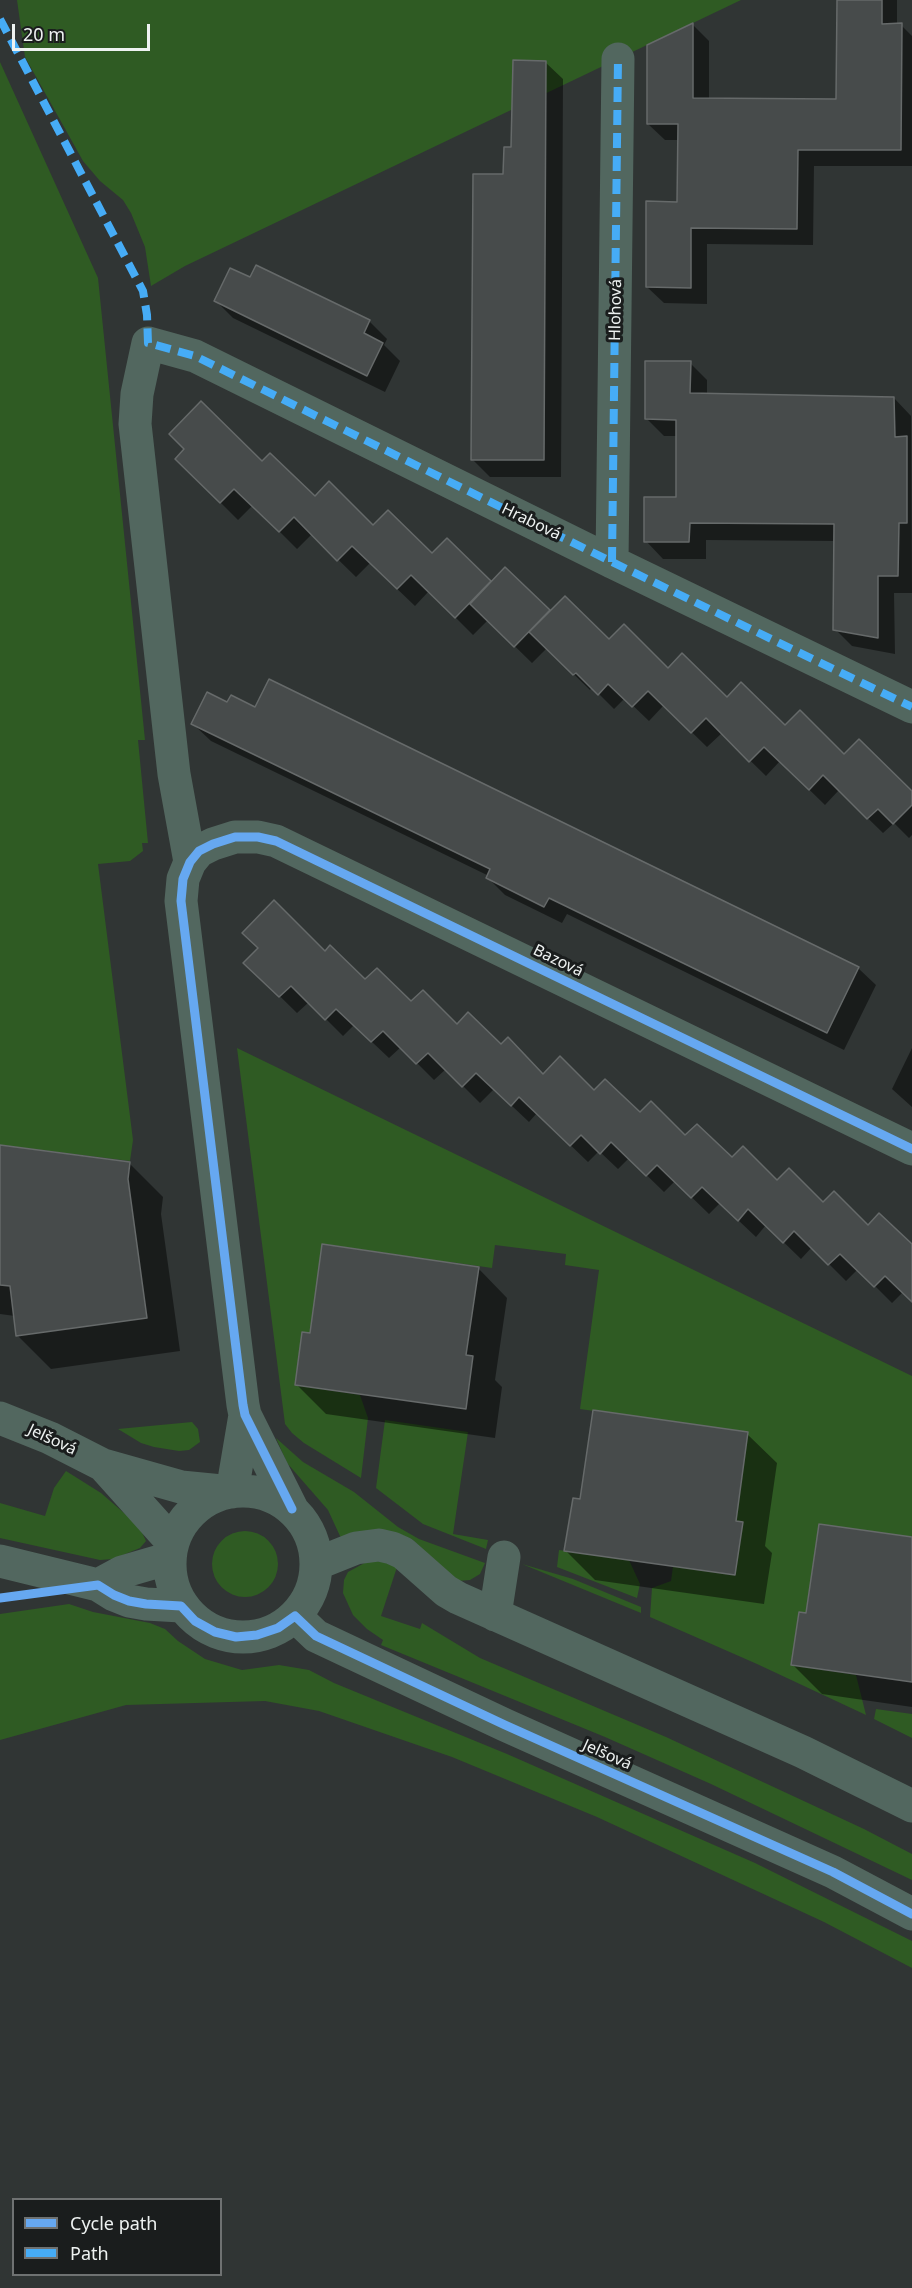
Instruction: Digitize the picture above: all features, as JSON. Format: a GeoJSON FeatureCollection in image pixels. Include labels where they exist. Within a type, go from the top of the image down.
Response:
{"type":"FeatureCollection","features":[{"type":"Feature","properties":{"kind":"street","name":"Hlohová"},"geometry":{"type":"LineString","coordinates":[[612,562],[618,59]]}},
{"type":"Feature","properties":{"kind":"street","name":"Hrabová"},"geometry":{"type":"LineString","coordinates":[[190,862],[174,774],[135,424],[137,394],[148,343],[195,356],[912,707]]}},
{"type":"Feature","properties":{"kind":"street","name":"Bazová"},"geometry":{"type":"LineString","coordinates":[[190,862],[199,852],[213,844],[235,837],[258,837],[276,841],[912,1149]]}},
{"type":"Feature","properties":{"kind":"street"},"geometry":{"type":"LineString","coordinates":[[190,862],[183,879],[181,901],[245,1415],[232,1492]]}},
{"type":"Feature","properties":{"kind":"street"},"geometry":{"type":"LineString","coordinates":[[245,1415],[292,1509]]}},
{"type":"Feature","properties":{"kind":"street","name":"Jelšová"},"geometry":{"type":"LineString","coordinates":[[0,1418],[50,1438],[103,1466]]}},
{"type":"Feature","properties":{"kind":"street"},"geometry":{"type":"LineString","coordinates":[[103,1466],[181,1487],[232,1492],[255,1491],[275,1497],[292,1509],[305,1524],[314,1543],[316,1564],[314,1583],[307,1601],[295,1616],[278,1628],[257,1635],[236,1637],[214,1632],[195,1621],[181,1606],[170,1575],[172,1551],[180,1528],[202,1504],[216,1496],[232,1492]]}},
{"type":"Feature","properties":{"kind":"street"},"geometry":{"type":"LineString","coordinates":[[103,1466],[172,1551]]}},
{"type":"Feature","properties":{"kind":"street"},"geometry":{"type":"LineString","coordinates":[[316,1564],[356,1548],[379,1545],[392,1548],[403,1553],[446,1591],[804,1752],[912,1806]]}},
{"type":"Feature","properties":{"kind":"street"},"geometry":{"type":"LineString","coordinates":[[98,1585],[172,1551]]}},
{"type":"Feature","properties":{"kind":"street"},"geometry":{"type":"LineString","coordinates":[[495,1615],[504,1557]]}},
{"type":"Feature","properties":{"kind":"street"},"geometry":{"type":"LineString","coordinates":[[0,1561],[98,1585],[129,1601],[181,1606]]}},
{"type":"Feature","properties":{"kind":"street","name":"Jelšová"},"geometry":{"type":"LineString","coordinates":[[295,1616],[316,1636],[505,1725],[833,1872],[912,1914]]}},
{"type":"Feature","properties":{"kind":"green space"},"geometry":{"type":"Polygon","coordinates":[[[17,0],[741,0],[185,266],[151,286],[145,247],[131,213],[123,200],[100,181],[83,161],[25,57],[17,0]]]}},
{"type":"Feature","properties":{"kind":"green space"},"geometry":{"type":"Polygon","coordinates":[[[0,62],[98,278],[145,740],[138,740],[148,843],[142,843],[143,851],[130,861],[98,864],[133,1140],[130,1161],[0,1145],[0,62]]]}},
{"type":"Feature","properties":{"kind":"green space"},"geometry":{"type":"Polygon","coordinates":[[[237,1048],[912,1376],[912,1537],[819,1525],[806,1613],[799,1612],[791,1665],[856,1675],[866,1715],[650,1617],[652,1588],[671,1581],[673,1566],[735,1575],[743,1523],[736,1521],[748,1433],[580,1409],[599,1270],[565,1265],[566,1254],[495,1245],[492,1268],[450,1262],[449,1269],[426,1266],[427,1259],[323,1244],[310,1333],[295,1385],[360,1395],[368,1418],[361,1478],[304,1443],[292,1433],[285,1424],[237,1048]]]}},
{"type":"Feature","properties":{"kind":"green space"},"geometry":{"type":"Polygon","coordinates":[[[385,1420],[468,1432],[453,1534],[488,1540],[486,1549],[423,1524],[376,1488],[385,1420]]]}},
{"type":"Feature","properties":{"kind":"green space"},"geometry":{"type":"Polygon","coordinates":[[[192,1422],[198,1429],[200,1442],[189,1450],[179,1451],[141,1443],[118,1429],[192,1422]]]}},
{"type":"Feature","properties":{"kind":"green space"},"geometry":{"type":"Polygon","coordinates":[[[276,1438],[303,1462],[354,1492],[398,1527],[419,1539],[485,1563],[480,1574],[470,1580],[458,1581],[413,1540],[399,1534],[343,1539],[328,1510],[287,1463],[276,1438]]]}},
{"type":"Feature","properties":{"kind":"green space"},"geometry":{"type":"Polygon","coordinates":[[[66,1471],[101,1493],[139,1526],[146,1541],[140,1548],[113,1559],[100,1560],[0,1538],[0,1503],[45,1516],[54,1488],[66,1471]]]}},
{"type":"Feature","properties":{"kind":"green space"},"geometry":{"type":"Polygon","coordinates":[[[245,1531],[258,1534],[268,1541],[275,1551],[278,1564],[275,1577],[268,1587],[258,1594],[245,1597],[232,1594],[222,1587],[215,1577],[212,1564],[215,1551],[222,1541],[232,1534],[245,1531]]]}},
{"type":"Feature","properties":{"kind":"green space"},"geometry":{"type":"Polygon","coordinates":[[[559,1550],[629,1560],[640,1584],[637,1598],[557,1567],[559,1550]]]}},
{"type":"Feature","properties":{"kind":"green space"},"geometry":{"type":"Polygon","coordinates":[[[370,1560],[398,1564],[381,1616],[420,1629],[422,1623],[480,1658],[666,1737],[864,1829],[912,1854],[912,1880],[711,1784],[605,1737],[381,1645],[383,1640],[353,1615],[343,1593],[344,1580],[348,1572],[370,1560]]]}},
{"type":"Feature","properties":{"kind":"green space"},"geometry":{"type":"Polygon","coordinates":[[[522,1564],[573,1579],[641,1607],[641,1613],[522,1564]]]}},
{"type":"Feature","properties":{"kind":"green space"},"geometry":{"type":"Polygon","coordinates":[[[69,1604],[93,1612],[150,1623],[165,1629],[205,1659],[242,1670],[279,1665],[309,1670],[334,1683],[507,1754],[755,1863],[912,1941],[912,1968],[824,1922],[597,1817],[452,1757],[319,1711],[265,1701],[126,1705],[0,1740],[0,1614],[69,1604]]]}},
{"type":"Feature","properties":{"kind":"green space"},"geometry":{"type":"Polygon","coordinates":[[[876,1709],[912,1714],[912,1738],[874,1719],[876,1709]]]}},
{"type":"Feature","properties":{"kind":"building"},"geometry":{"type":"Polygon","coordinates":[[[837,0],[882,0],[882,24],[902,23],[901,150],[798,150],[797,229],[691,228],[691,288],[646,287],[646,201],[677,202],[678,124],[647,124],[647,45],[693,23],[693,98],[836,99],[837,0]]]}},
{"type":"Feature","properties":{"kind":"building"},"geometry":{"type":"Polygon","coordinates":[[[513,60],[546,61],[544,460],[471,460],[473,174],[503,174],[504,147],[511,147],[513,60]]]}},
{"type":"Feature","properties":{"kind":"building"},"geometry":{"type":"Polygon","coordinates":[[[256,265],[370,320],[364,333],[383,343],[367,376],[214,301],[230,268],[250,277],[256,265]]]}},
{"type":"Feature","properties":{"kind":"building"},"geometry":{"type":"Polygon","coordinates":[[[645,361],[691,361],[690,393],[894,397],[895,437],[907,436],[907,523],[899,523],[898,576],[878,576],[878,638],[833,630],[834,524],[690,523],[689,542],[644,542],[644,497],[676,497],[676,420],[645,419],[645,361]]]}},
{"type":"Feature","properties":{"kind":"building"},"geometry":{"type":"Polygon","coordinates":[[[201,401],[262,461],[270,453],[315,496],[329,481],[373,525],[388,510],[432,553],[447,538],[491,581],[455,618],[411,575],[397,589],[352,546],[337,561],[294,517],[279,532],[234,489],[220,503],[175,459],[184,449],[169,434],[201,401]]]}},
{"type":"Feature","properties":{"kind":"building"},"geometry":{"type":"Polygon","coordinates":[[[505,567],[550,610],[514,647],[470,604],[505,567]]]}},
{"type":"Feature","properties":{"kind":"building"},"geometry":{"type":"Polygon","coordinates":[[[565,596],[609,639],[624,624],[668,668],[682,653],[727,697],[741,682],[785,725],[800,710],[844,754],[859,739],[912,791],[912,805],[893,824],[878,809],[867,819],[823,775],[809,790],[764,747],[749,762],[706,718],[691,733],[648,691],[632,707],[608,684],[598,695],[576,673],[573,675],[529,632],[565,596]]]}},
{"type":"Feature","properties":{"kind":"building"},"geometry":{"type":"Polygon","coordinates":[[[269,679],[859,967],[827,1033],[549,898],[544,907],[486,878],[490,869],[191,724],[207,692],[227,702],[231,695],[255,707],[269,679]]]}},
{"type":"Feature","properties":{"kind":"building"},"geometry":{"type":"Polygon","coordinates":[[[274,900],[325,951],[330,945],[365,979],[377,968],[411,1001],[423,990],[457,1024],[468,1012],[501,1044],[508,1037],[543,1074],[560,1056],[594,1090],[605,1079],[640,1112],[651,1101],[685,1135],[697,1124],[732,1157],[743,1146],[777,1180],[789,1168],[823,1202],[834,1191],[868,1225],[879,1213],[912,1244],[912,1302],[885,1276],[874,1287],[840,1254],[828,1265],[794,1231],[783,1243],[748,1209],[738,1221],[702,1187],[691,1198],[657,1165],[646,1176],[611,1142],[600,1154],[581,1135],[570,1146],[519,1097],[511,1106],[476,1073],[462,1087],[428,1053],[416,1064],[383,1031],[371,1042],[336,1009],[325,1020],[291,986],[279,997],[243,963],[258,948],[242,933],[274,900]]]}},
{"type":"Feature","properties":{"kind":"building"},"geometry":{"type":"Polygon","coordinates":[[[0,1145],[130,1162],[128,1179],[147,1318],[16,1336],[10,1286],[0,1285],[0,1145]]]}},
{"type":"Feature","properties":{"kind":"building"},"geometry":{"type":"Polygon","coordinates":[[[322,1244],[479,1267],[466,1355],[473,1356],[466,1409],[295,1385],[302,1332],[310,1333],[322,1244]]]}},
{"type":"Feature","properties":{"kind":"building"},"geometry":{"type":"Polygon","coordinates":[[[593,1410],[748,1432],[736,1521],[743,1522],[735,1575],[564,1551],[573,1498],[580,1499],[593,1410]]]}},
{"type":"Feature","properties":{"kind":"building"},"geometry":{"type":"Polygon","coordinates":[[[819,1524],[912,1537],[912,1682],[791,1665],[799,1612],[806,1613],[819,1524]]]}},
{"type":"Feature","properties":{"kind":"marked path"},"geometry":{"type":"LineString","coordinates":[[0,19],[143,291],[148,343],[195,356],[912,707]]}},
{"type":"Feature","properties":{"kind":"marked path"},"geometry":{"type":"LineString","coordinates":[[612,562],[618,59]]}},
{"type":"Feature","properties":{"kind":"cycle path"},"geometry":{"type":"LineString","coordinates":[[292,1509],[245,1415],[243,1405],[181,901],[183,879],[190,862],[199,851],[235,837],[258,837],[276,841],[912,1149]]}},
{"type":"Feature","properties":{"kind":"cycle path"},"geometry":{"type":"LineString","coordinates":[[0,1598],[98,1585],[129,1601],[181,1606],[195,1621],[215,1632],[236,1637],[257,1635],[278,1628],[295,1616],[316,1636],[505,1725],[833,1872],[912,1914]]}}]}
